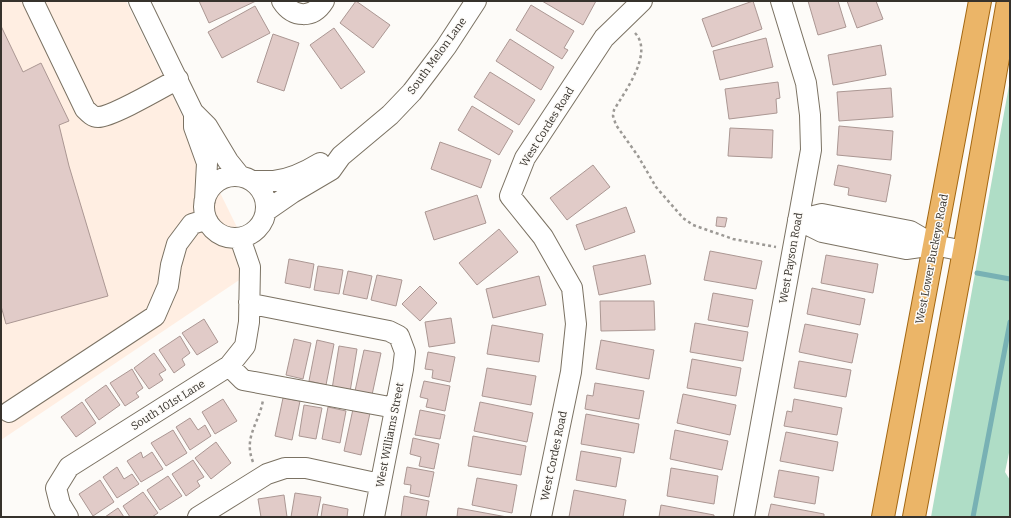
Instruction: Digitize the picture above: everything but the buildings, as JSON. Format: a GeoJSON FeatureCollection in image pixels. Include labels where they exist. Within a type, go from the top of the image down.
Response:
{"type":"FeatureCollection","features":[{"type":"Feature","properties":{"kind":"main road","name":"West Lower Buckeye Road"},"geometry":{"type":"LineString","coordinates":[[883,517],[980,1]]}},
{"type":"Feature","properties":{"kind":"main road"},"geometry":{"type":"LineString","coordinates":[[914,517],[964,251],[1008,1]]}},
{"type":"Feature","properties":{"kind":"street"},"geometry":{"type":"LineString","coordinates":[[33,1],[85,109],[97,118],[131,104],[178,79]]}},
{"type":"Feature","properties":{"kind":"street"},"geometry":{"type":"LineString","coordinates":[[139,1],[194,112],[207,126],[228,161],[246,179],[258,186],[263,194],[266,202],[264,220],[258,229],[250,235],[240,238],[230,238],[221,235],[214,229],[207,212],[207,164],[194,127],[194,112]]}},
{"type":"Feature","properties":{"kind":"street"},"geometry":{"type":"LineString","coordinates":[[282,1],[287,8],[300,14],[308,14],[315,11],[324,1]]}},
{"type":"Feature","properties":{"kind":"street","name":"South Melon Lane"},"geometry":{"type":"LineString","coordinates":[[266,210],[331,170],[341,156],[390,115],[412,92],[446,47],[476,1]]}},
{"type":"Feature","properties":{"kind":"street","name":"West Cordes Road"},"geometry":{"type":"LineString","coordinates":[[541,517],[571,372],[576,324],[572,288],[543,236],[510,196],[525,158],[604,38],[642,1]]}},
{"type":"Feature","properties":{"kind":"street","name":"West Payson Road"},"geometry":{"type":"LineString","coordinates":[[744,517],[811,150],[810,115],[806,83],[781,1]]}},
{"type":"Feature","properties":{"kind":"street","name":"South Melon Lane"},"geometry":{"type":"LineString","coordinates":[[246,179],[274,181],[298,174],[321,162],[341,156]]}},
{"type":"Feature","properties":{"kind":"street"},"geometry":{"type":"LineString","coordinates":[[9,412],[155,316],[168,286],[170,265],[177,244],[192,224],[205,220],[208,193],[214,185],[221,180],[230,177],[246,179]]}},
{"type":"Feature","properties":{"kind":"street"},"geometry":{"type":"LineString","coordinates":[[798,220],[822,232],[906,249],[934,245],[964,251]]}},
{"type":"Feature","properties":{"kind":"street","name":"South 101st Lane"},"geometry":{"type":"LineString","coordinates":[[68,517],[60,504],[56,488],[69,467],[229,366],[245,346],[249,322],[250,267],[240,238]]}},
{"type":"Feature","properties":{"kind":"street","name":"West Williams Street"},"geometry":{"type":"LineString","coordinates":[[249,302],[257,305],[389,331],[399,336],[405,352],[374,517]]}},
{"type":"Feature","properties":{"kind":"street"},"geometry":{"type":"LineString","coordinates":[[229,366],[243,380],[395,408]]}},
{"type":"Feature","properties":{"kind":"street"},"geometry":{"type":"LineString","coordinates":[[198,517],[261,477],[285,468],[306,468],[380,484]]}},
{"type":"Feature","properties":{"kind":"path"},"geometry":{"type":"LineString","coordinates":[[620,21],[640,38],[642,50],[634,75],[614,110],[613,116],[616,125],[656,187],[683,218],[693,225],[733,239],[792,251]]}},
{"type":"Feature","properties":{"kind":"path"},"geometry":{"type":"LineString","coordinates":[[261,477],[253,461],[249,447],[252,428],[258,418],[261,408],[265,384]]}},
{"type":"Feature","properties":{"kind":"shaded area"},"geometry":{"type":"Polygon","coordinates":[[[1,1],[126,1],[257,268],[1,440],[1,1]]]}},
{"type":"Feature","properties":{"kind":"green space"},"geometry":{"type":"Polygon","coordinates":[[[1010,80],[1010,448],[1005,472],[1010,480],[1010,517],[931,517],[1010,80]]]}},
{"type":"Feature","properties":{"kind":"waterway"},"geometry":{"type":"LineString","coordinates":[[977,273],[1010,279]]}},
{"type":"Feature","properties":{"kind":"waterway"},"geometry":{"type":"LineString","coordinates":[[973,517],[1010,322]]}}]}
